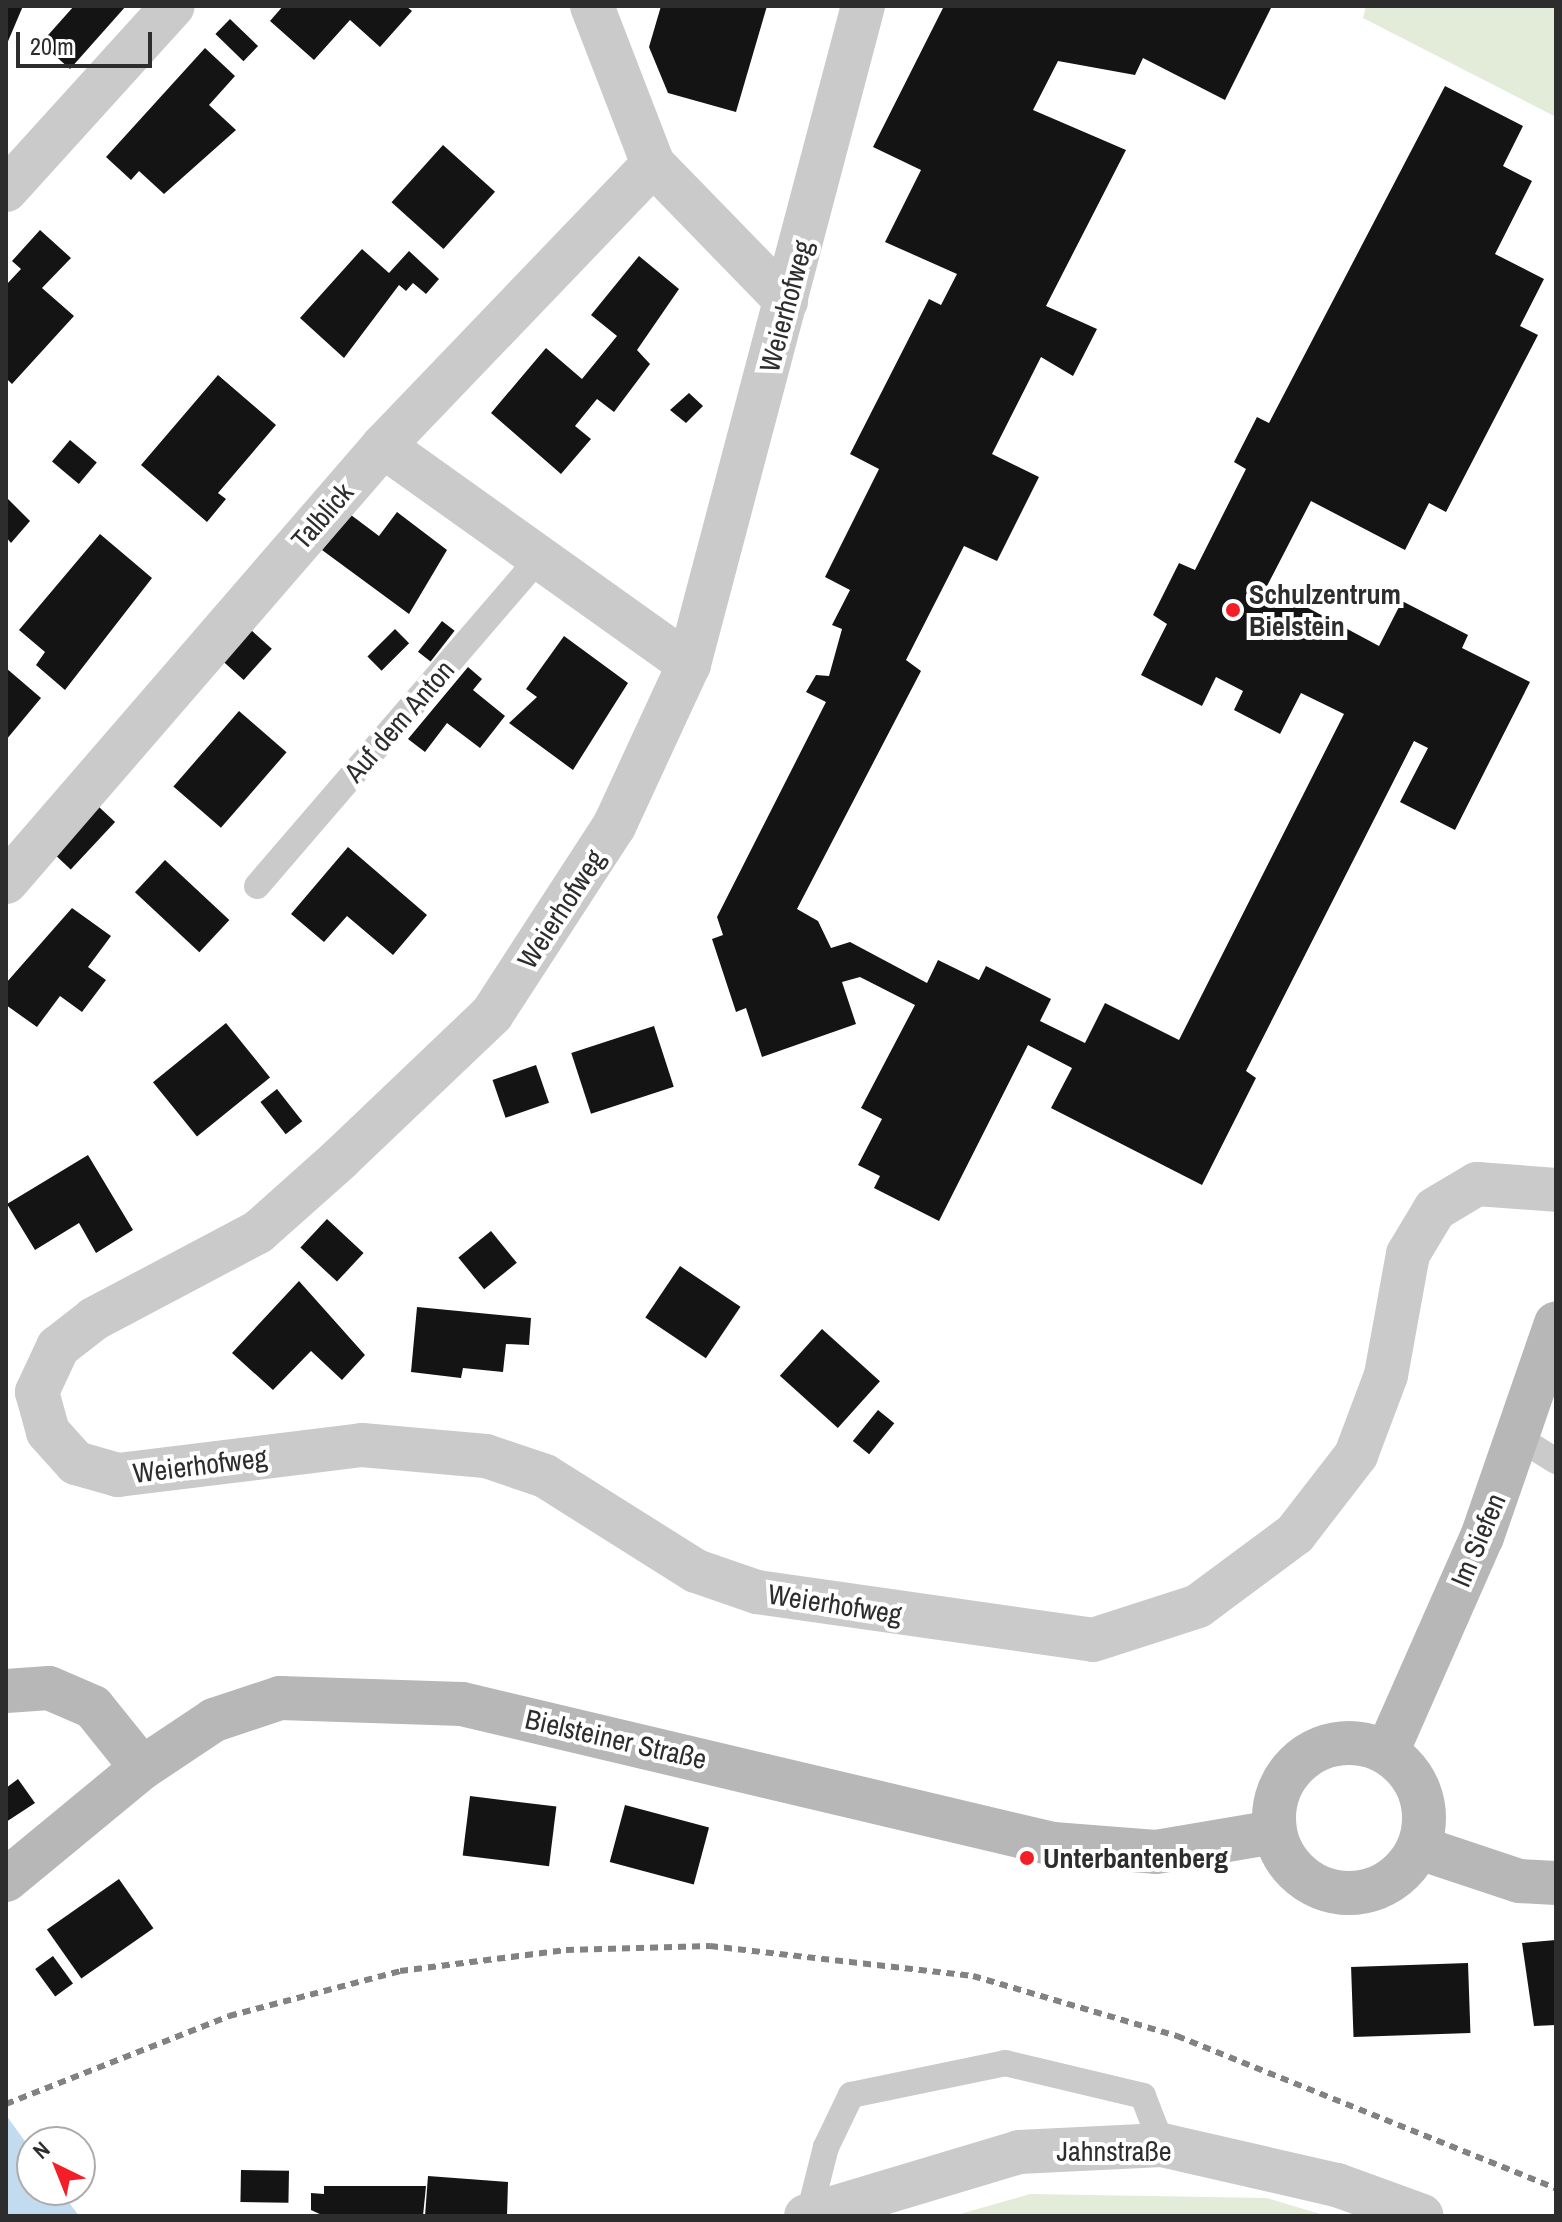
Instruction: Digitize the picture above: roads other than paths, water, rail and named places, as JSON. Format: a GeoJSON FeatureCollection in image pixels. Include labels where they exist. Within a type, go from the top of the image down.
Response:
{"type":"FeatureCollection","features":[{"type":"Feature","properties":{"kind":"main road","name":"Im Siefen"},"geometry":{"type":"LineString","coordinates":[[1387,1752],[1519,1438],[1556,1323]]}},
{"type":"Feature","properties":{"kind":"main road"},"geometry":{"type":"LineString","coordinates":[[6,1691],[49,1688],[93,1707],[142,1768]]}},
{"type":"Feature","properties":{"kind":"main road","name":"Bielsteiner Straße"},"geometry":{"type":"LineString","coordinates":[[6,1880],[142,1768],[214,1720],[280,1698],[462,1704],[1053,1844],[1156,1852],[1274,1832]]}},
{"type":"Feature","properties":{"kind":"main road"},"geometry":{"type":"LineString","coordinates":[[1364,1743],[1387,1752],[1403,1765],[1423,1801],[1420,1848],[1391,1881],[1344,1894],[1298,1875],[1274,1832],[1281,1784],[1315,1750],[1364,1743]]}},
{"type":"Feature","properties":{"kind":"main road"},"geometry":{"type":"LineString","coordinates":[[1420,1848],[1519,1881],[1556,1883]]}},
{"type":"Feature","properties":{"kind":"street"},"geometry":{"type":"LineString","coordinates":[[6,190],[173,6]]}},
{"type":"Feature","properties":{"kind":"street"},"geometry":{"type":"LineString","coordinates":[[592,6],[653,164],[786,301]]}},
{"type":"Feature","properties":{"kind":"street","name":"Weierhofweg"},"geometry":{"type":"LineString","coordinates":[[863,6],[689,664],[614,826],[492,1014],[258,1232],[94,1319],[58,1347],[37,1392],[48,1432],[76,1463],[118,1475],[362,1445],[486,1456],[545,1476],[696,1571],[757,1592],[1093,1640],[1198,1606],[1295,1534],[1356,1455],[1386,1375],[1408,1254],[1435,1209],[1477,1184],[1556,1190]]}},
{"type":"Feature","properties":{"kind":"street","name":"Talblick"},"geometry":{"type":"LineString","coordinates":[[6,882],[383,446],[653,164]]}},
{"type":"Feature","properties":{"kind":"street"},"geometry":{"type":"LineString","coordinates":[[383,446],[542,555],[689,664]]}},
{"type":"Feature","properties":{"kind":"street","name":"Jahnstraße"},"geometry":{"type":"LineString","coordinates":[[808,2215],[1019,2152],[1162,2145],[1337,2185],[1422,2216]]}},
{"type":"Feature","properties":{"kind":"lane","name":"Auf dem Anton"},"geometry":{"type":"LineString","coordinates":[[257,886],[542,555]]}},
{"type":"Feature","properties":{"kind":"lane"},"geometry":{"type":"LineString","coordinates":[[1519,1438],[1556,1461]]}},
{"type":"Feature","properties":{"kind":"lane"},"geometry":{"type":"LineString","coordinates":[[808,2215],[826,2147],[851,2095],[1005,2063],[1143,2096],[1162,2145]]}},
{"type":"Feature","properties":{"kind":"water"},"geometry":{"type":"Polygon","coordinates":[[[6,2115],[16,2129],[16,2206],[72,2206],[79,2216],[6,2216],[6,2115]]]}},
{"type":"Feature","properties":{"kind":"railway"},"geometry":{"type":"LineString","coordinates":[[6,2104],[229,2016],[400,1971],[566,1950],[710,1946],[973,1976],[1177,2036],[1556,2188]]}},
{"type":"Feature","properties":{"kind":"place","name":"Schulzentrum Bielstein"},"geometry":{"type":"Point","coordinates":[1233,610]}},
{"type":"Feature","properties":{"kind":"place","name":"Unterbantenberg"},"geometry":{"type":"Point","coordinates":[1027,1858]}}]}
